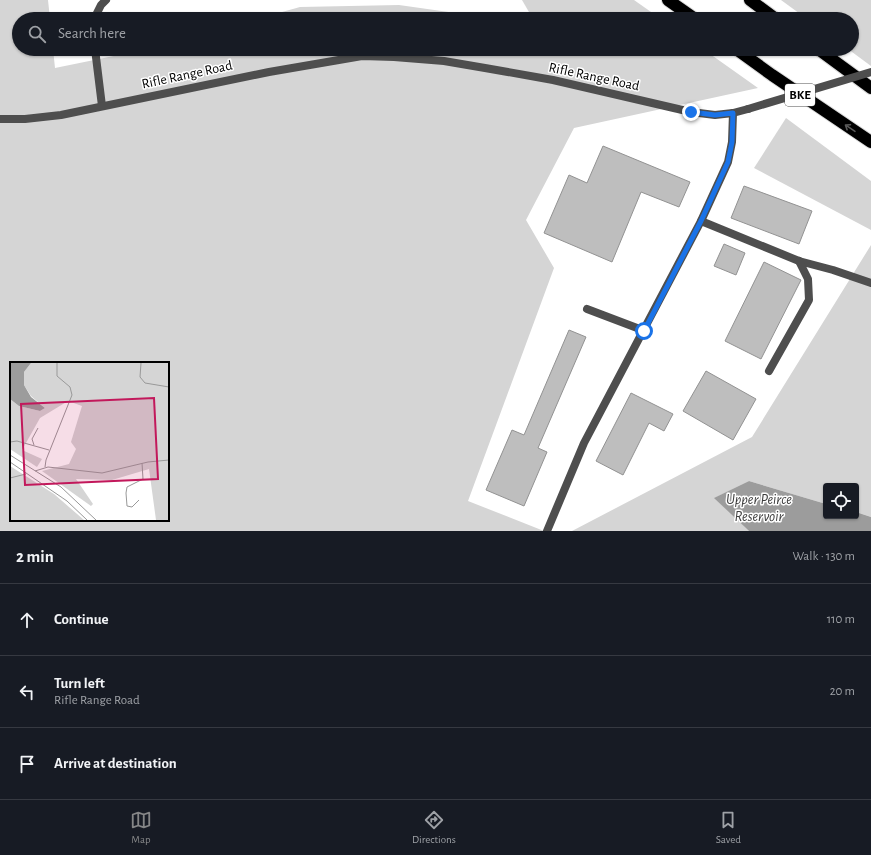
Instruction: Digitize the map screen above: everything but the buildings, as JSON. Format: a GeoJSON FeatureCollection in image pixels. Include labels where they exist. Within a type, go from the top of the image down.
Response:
{"type":"FeatureCollection","features":[{"type":"Feature","properties":{"kind":"highway"},"geometry":{"type":"LineString","coordinates":[[668,0],[685,12]]}},
{"type":"Feature","properties":{"kind":"highway"},"geometry":{"type":"LineString","coordinates":[[750,0],[766,12]]}},
{"type":"Feature","properties":{"kind":"highway","name":"BKE"},"geometry":{"type":"LineString","coordinates":[[746,56],[871,142]]}},
{"type":"Feature","properties":{"kind":"highway"},"geometry":{"type":"LineString","coordinates":[[828,56],[871,88]]}},
{"type":"Feature","properties":{"kind":"street"},"geometry":{"type":"LineString","coordinates":[[97,12],[101,4],[106,0]]}},
{"type":"Feature","properties":{"kind":"street"},"geometry":{"type":"LineString","coordinates":[[96,56],[102,106]]}},
{"type":"Feature","properties":{"kind":"street","name":"Rifle Range Road"},"geometry":{"type":"LineString","coordinates":[[0,119],[25,119],[61,115],[269,72],[362,56],[437,61],[485,68],[553,80],[691,112],[715,115],[733,113],[748,109],[871,72]]}},
{"type":"Feature","properties":{"kind":"street"},"geometry":{"type":"LineString","coordinates":[[548,531],[584,443],[701,221],[728,162],[732,142],[733,113]]}},
{"type":"Feature","properties":{"kind":"street"},"geometry":{"type":"LineString","coordinates":[[701,221],[800,261],[833,270],[871,284]]}},
{"type":"Feature","properties":{"kind":"street"},"geometry":{"type":"LineString","coordinates":[[769,371],[808,300],[808,280],[800,261]]}},
{"type":"Feature","properties":{"kind":"street"},"geometry":{"type":"LineString","coordinates":[[587,309],[644,331]]}},
{"type":"Feature","properties":{"kind":"shaded area"},"geometry":{"type":"Polygon","coordinates":[[[0,0],[48,0],[49,12],[12,12],[12,56],[54,56],[55,68],[114,56],[713,56],[758,88],[574,128],[526,220],[554,268],[468,501],[544,531],[0,531],[0,0]]]}},
{"type":"Feature","properties":{"kind":"shaded area"},"geometry":{"type":"Polygon","coordinates":[[[522,0],[634,0],[651,12],[529,12],[522,0]]]}},
{"type":"Feature","properties":{"kind":"shaded area"},"geometry":{"type":"Polygon","coordinates":[[[781,0],[871,0],[871,66],[857,56],[859,56],[859,12],[797,12],[781,0]]]}},
{"type":"Feature","properties":{"kind":"shaded area"},"geometry":{"type":"Polygon","coordinates":[[[399,5],[448,12],[282,12],[300,7],[399,5]]]}},
{"type":"Feature","properties":{"kind":"shaded area"},"geometry":{"type":"Polygon","coordinates":[[[786,118],[871,181],[871,230],[754,168],[786,118]]]}},
{"type":"Feature","properties":{"kind":"shaded area"},"geometry":{"type":"Polygon","coordinates":[[[871,245],[871,517],[859,513],[859,483],[823,483],[823,503],[749,481],[715,498],[749,531],[572,531],[752,437],[871,245]]]}},
{"type":"Feature","properties":{"kind":"water","name":"Upper Peirce Reservoir"},"geometry":{"type":"Polygon","coordinates":[[[749,481],[823,503],[823,519],[859,519],[859,513],[871,517],[871,531],[749,531],[714,498],[749,481]]]}},
{"type":"Feature","properties":{"kind":"route"},"geometry":{"type":"LineString","coordinates":[[644,331],[701,221],[728,162],[732,142],[733,113],[715,115],[691,112]]}}]}
